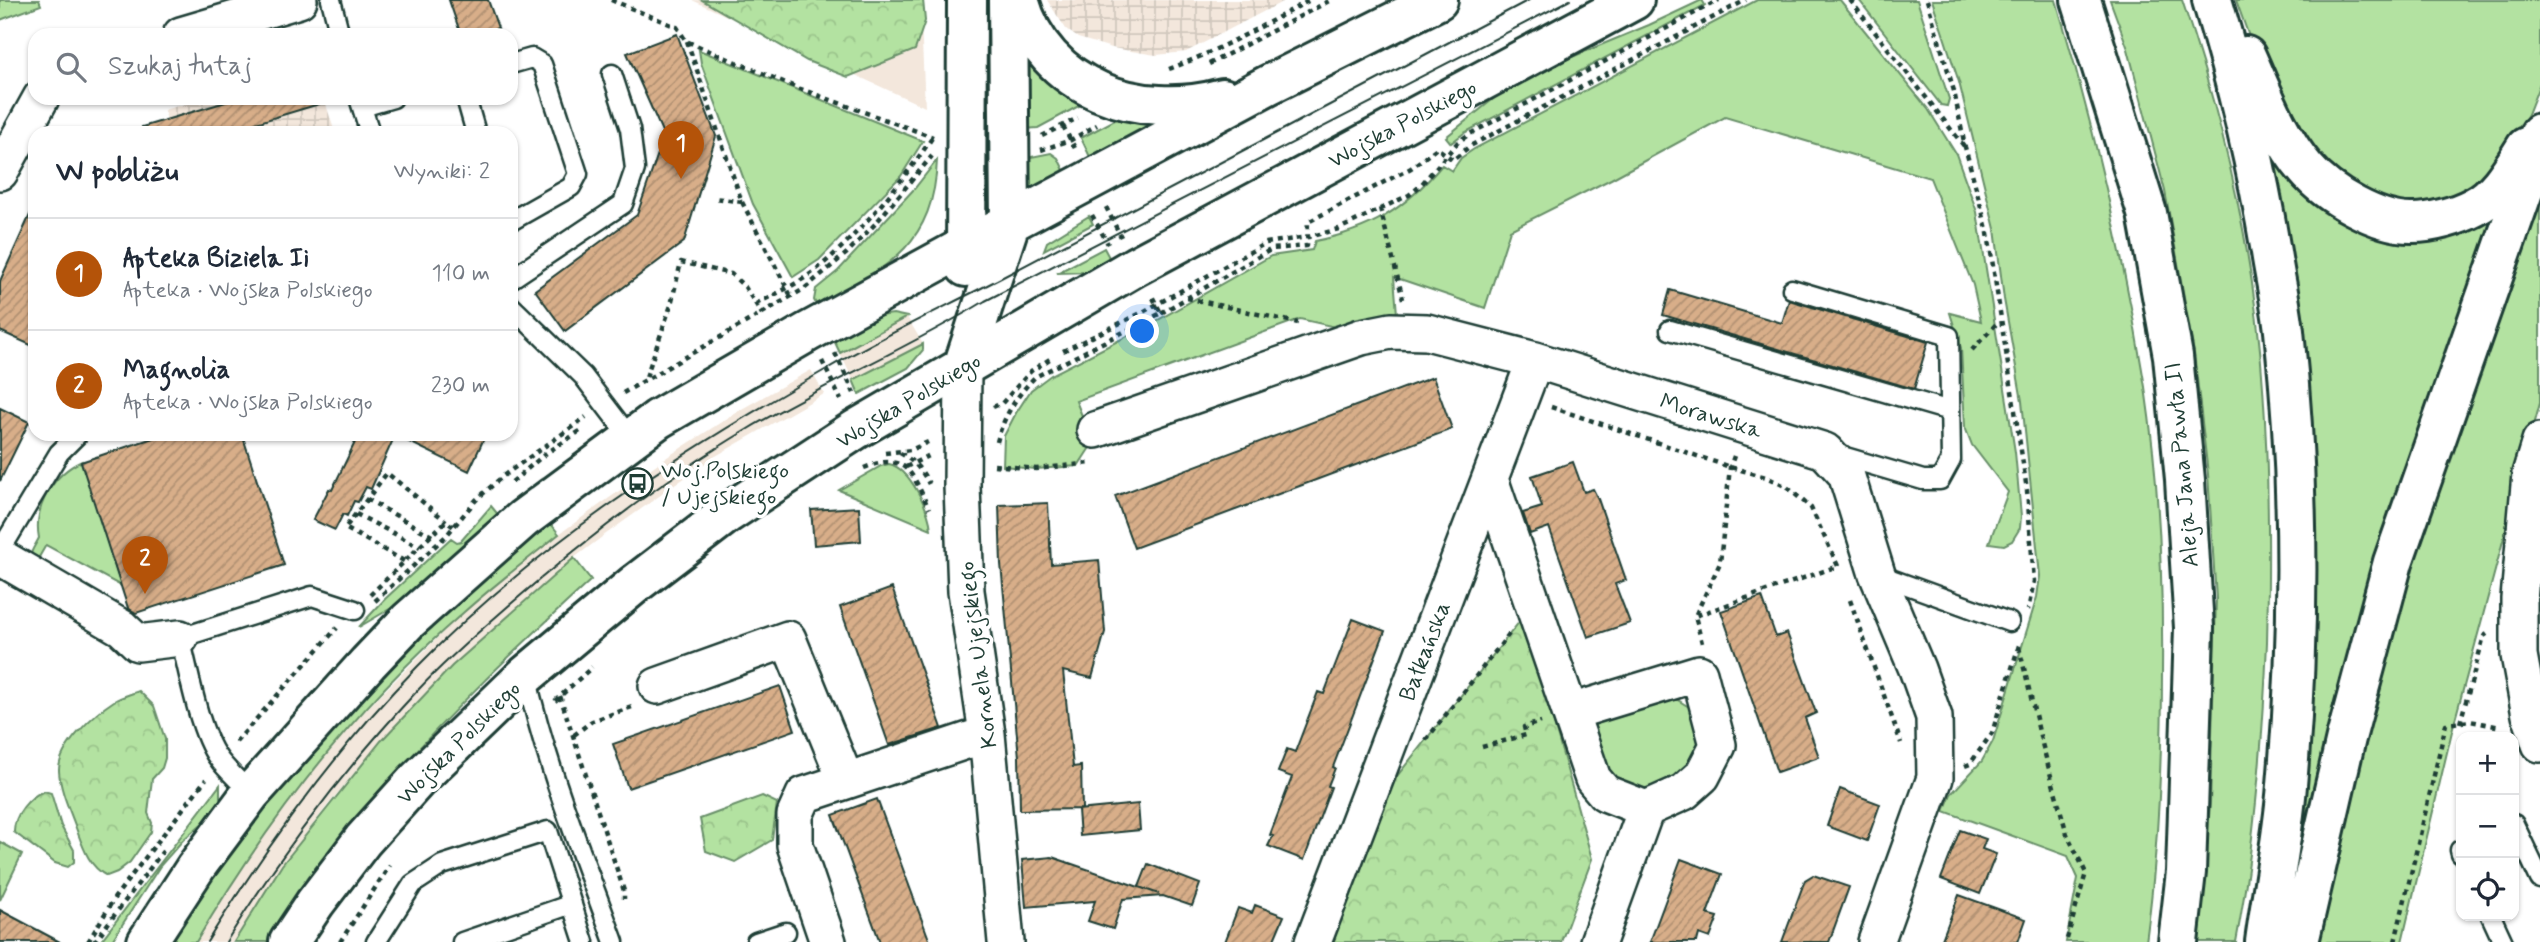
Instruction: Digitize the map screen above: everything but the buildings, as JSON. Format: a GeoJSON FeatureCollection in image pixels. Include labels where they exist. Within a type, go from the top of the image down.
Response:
{"type":"FeatureCollection","features":[{"type":"Feature","properties":{"kind":"street"},"geometry":{"type":"LineString","coordinates":[[205,28],[299,0]]}},
{"type":"Feature","properties":{"kind":"street","name":"Kornela Ujejskiego"},"geometry":{"type":"LineString","coordinates":[[967,0],[962,486],[966,591],[987,734],[1006,942]]}},
{"type":"Feature","properties":{"kind":"street","name":"Kornela Ujejskiego"},"geometry":{"type":"LineString","coordinates":[[963,367],[1010,223],[1008,0]]}},
{"type":"Feature","properties":{"kind":"street"},"geometry":{"type":"LineString","coordinates":[[1019,0],[1030,30],[1043,49],[1062,69],[1097,92],[1135,103],[1166,107],[1205,103],[1268,85]]}},
{"type":"Feature","properties":{"kind":"street"},"geometry":{"type":"LineString","coordinates":[[147,942],[196,867],[251,793],[368,663],[427,604],[523,519],[631,439],[694,397],[815,328],[1268,85],[1438,0]]}},
{"type":"Feature","properties":{"kind":"street","name":"Wojska Polskiego"},"geometry":{"type":"LineString","coordinates":[[289,942],[363,840],[416,781],[526,675],[635,584],[728,513],[869,441],[963,367],[1130,269],[1634,0]]}},
{"type":"Feature","properties":{"kind":"street","name":"Aleja Jana Pawła II"},"geometry":{"type":"LineString","coordinates":[[2081,0],[2147,213],[2173,356],[2185,480],[2194,628],[2186,873],[2178,942]]}},
{"type":"Feature","properties":{"kind":"street"},"geometry":{"type":"LineString","coordinates":[[2213,0],[2229,55],[2260,189],[2284,328],[2293,445],[2297,552],[2292,708],[2287,788],[2264,942]]}},
{"type":"Feature","properties":{"kind":"street"},"geometry":{"type":"LineString","coordinates":[[2220,0],[2278,125],[2306,169],[2336,197],[2374,215],[2411,223],[2445,218],[2476,206],[2502,184],[2540,125]]}},
{"type":"Feature","properties":{"kind":"street"},"geometry":{"type":"LineString","coordinates":[[0,172],[37,105]]}},
{"type":"Feature","properties":{"kind":"street"},"geometry":{"type":"LineString","coordinates":[[2299,942],[2346,738],[2393,562],[2528,177],[2540,133]]}},
{"type":"Feature","properties":{"kind":"street","name":"Morawska"},"geometry":{"type":"LineString","coordinates":[[1097,446],[1361,337],[1407,331],[1427,332],[1535,360],[1825,451]]}},
{"type":"Feature","properties":{"kind":"street","name":"Bałkańska"},"geometry":{"type":"LineString","coordinates":[[1313,942],[1535,360]]}},
{"type":"Feature","properties":{"kind":"street"},"geometry":{"type":"LineString","coordinates":[[2540,442],[2522,548],[2519,621],[2519,655],[2530,715],[2540,744]]}},
{"type":"Feature","properties":{"kind":"street"},"geometry":{"type":"LineString","coordinates":[[1825,451],[1846,474],[1877,574],[1934,717],[1936,778],[1876,942]]}},
{"type":"Feature","properties":{"kind":"street"},"geometry":{"type":"LineString","coordinates":[[1490,479],[1593,779],[1605,793],[1646,809],[1684,792],[1702,776],[1718,745],[1699,673],[1571,712]]}},
{"type":"Feature","properties":{"kind":"street"},"geometry":{"type":"LineString","coordinates":[[0,557],[122,628],[138,643],[180,638]]}},
{"type":"Feature","properties":{"kind":"street"},"geometry":{"type":"LineString","coordinates":[[657,686],[788,639],[846,781]]}},
{"type":"Feature","properties":{"kind":"street"},"geometry":{"type":"LineString","coordinates":[[828,942],[795,845],[795,815],[804,795],[987,734]]}},
{"type":"Feature","properties":{"kind":"street"},"geometry":{"type":"LineString","coordinates":[[1598,942],[1646,809]]}},
{"type":"Feature","properties":{"kind":"lane"},"geometry":{"type":"LineString","coordinates":[[331,0],[338,28]]}},
{"type":"Feature","properties":{"kind":"lane"},"geometry":{"type":"LineString","coordinates":[[518,62],[532,58],[542,64],[578,174],[571,187],[518,217]]}},
{"type":"Feature","properties":{"kind":"lane"},"geometry":{"type":"LineString","coordinates":[[518,274],[623,204],[635,169],[630,129],[612,74]]}},
{"type":"Feature","properties":{"kind":"lane"},"geometry":{"type":"LineString","coordinates":[[362,105],[368,126]]}},
{"type":"Feature","properties":{"kind":"lane"},"geometry":{"type":"LineString","coordinates":[[468,105],[474,126]]}},
{"type":"Feature","properties":{"kind":"lane"},"geometry":{"type":"LineString","coordinates":[[1792,289],[1949,335],[1951,460],[1940,480],[1923,480],[1825,451]]}},
{"type":"Feature","properties":{"kind":"lane"},"geometry":{"type":"LineString","coordinates":[[518,313],[583,376],[631,439]]}},
{"type":"Feature","properties":{"kind":"lane"},"geometry":{"type":"LineString","coordinates":[[1670,330],[1950,411]]}},
{"type":"Feature","properties":{"kind":"lane"},"geometry":{"type":"LineString","coordinates":[[0,551],[59,453],[71,441]]}},
{"type":"Feature","properties":{"kind":"lane"},"geometry":{"type":"LineString","coordinates":[[1877,574],[2015,628]]}},
{"type":"Feature","properties":{"kind":"lane"},"geometry":{"type":"LineString","coordinates":[[251,793],[220,761],[202,724],[180,638],[312,596],[355,610]]}},
{"type":"Feature","properties":{"kind":"lane"},"geometry":{"type":"LineString","coordinates":[[526,675],[536,718],[559,791],[614,942]]}},
{"type":"Feature","properties":{"kind":"lane"},"geometry":{"type":"LineString","coordinates":[[376,942],[413,884],[442,865],[548,831],[584,942]]}},
{"type":"Feature","properties":{"kind":"lane"},"geometry":{"type":"LineString","coordinates":[[2519,835],[2540,879]]}},
{"type":"Feature","properties":{"kind":"lane"},"geometry":{"type":"LineString","coordinates":[[462,942],[572,904]]}},
{"type":"Feature","properties":{"kind":"lane"},"geometry":{"type":"LineString","coordinates":[[2493,921],[2503,942]]}},
{"type":"Feature","properties":{"kind":"lane"},"geometry":{"type":"LineString","coordinates":[[756,942],[786,932]]}},
{"type":"Feature","properties":{"kind":"path"},"geometry":{"type":"LineString","coordinates":[[611,0],[677,27],[686,41],[742,202],[792,296],[815,328],[869,441],[872,464]]}},
{"type":"Feature","properties":{"kind":"path"},"geometry":{"type":"LineString","coordinates":[[804,289],[815,328],[869,441],[899,453],[911,450],[974,415],[1002,403],[1018,383],[1045,362],[1143,312],[1265,243],[1339,229],[1409,195],[1468,135],[1719,0]]}},
{"type":"Feature","properties":{"kind":"path"},"geometry":{"type":"LineString","coordinates":[[996,444],[1004,419],[1024,388],[1035,377],[1161,313],[1272,249],[1307,246],[1308,222],[1411,168],[1437,148],[1453,160],[1462,151],[1482,140],[1746,0]]}},
{"type":"Feature","properties":{"kind":"path"},"geometry":{"type":"LineString","coordinates":[[1850,0],[1965,147]]}},
{"type":"Feature","properties":{"kind":"path"},"geometry":{"type":"LineString","coordinates":[[1927,0],[1954,91],[1965,147],[1988,233],[2027,490],[2034,581],[2027,611]]}},
{"type":"Feature","properties":{"kind":"path"},"geometry":{"type":"LineString","coordinates":[[686,41],[794,87],[933,138]]}},
{"type":"Feature","properties":{"kind":"path"},"geometry":{"type":"LineString","coordinates":[[762,314],[745,287],[731,274],[681,262],[671,305],[646,378],[762,314],[804,289],[847,253],[926,166],[932,155],[932,124]]}},
{"type":"Feature","properties":{"kind":"path"},"geometry":{"type":"LineString","coordinates":[[1063,126],[1085,183],[1130,269],[1161,313]]}},
{"type":"Feature","properties":{"kind":"path"},"geometry":{"type":"LineString","coordinates":[[756,304],[811,273],[852,235],[912,168],[933,138]]}},
{"type":"Feature","properties":{"kind":"path"},"geometry":{"type":"LineString","coordinates":[[1056,146],[1085,183],[1130,269],[1143,312]]}},
{"type":"Feature","properties":{"kind":"path"},"geometry":{"type":"LineString","coordinates":[[715,198],[742,202]]}},
{"type":"Feature","properties":{"kind":"path"},"geometry":{"type":"LineString","coordinates":[[1380,208],[1403,291],[1407,331]]}},
{"type":"Feature","properties":{"kind":"path"},"geometry":{"type":"LineString","coordinates":[[1186,298],[1307,325]]}},
{"type":"Feature","properties":{"kind":"path"},"geometry":{"type":"LineString","coordinates":[[1699,673],[1706,660],[1695,616],[1720,563],[1730,467],[1744,425]]}},
{"type":"Feature","properties":{"kind":"path"},"geometry":{"type":"LineString","coordinates":[[994,466],[1036,469],[1078,466],[1097,446]]}},
{"type":"Feature","properties":{"kind":"path"},"geometry":{"type":"LineString","coordinates":[[994,454],[994,477]]}},
{"type":"Feature","properties":{"kind":"path"},"geometry":{"type":"LineString","coordinates":[[404,561],[345,528],[387,473],[446,521]]}},
{"type":"Feature","properties":{"kind":"path"},"geometry":{"type":"LineString","coordinates":[[367,499],[432,536]]}},
{"type":"Feature","properties":{"kind":"path"},"geometry":{"type":"LineString","coordinates":[[356,514],[420,547]]}},
{"type":"Feature","properties":{"kind":"path"},"geometry":{"type":"LineString","coordinates":[[1838,566],[1842,579]]}},
{"type":"Feature","properties":{"kind":"path"},"geometry":{"type":"LineString","coordinates":[[1847,592],[1904,750]]}},
{"type":"Feature","properties":{"kind":"path"},"geometry":{"type":"LineString","coordinates":[[1421,747],[1532,604]]}},
{"type":"Feature","properties":{"kind":"path"},"geometry":{"type":"LineString","coordinates":[[2395,942],[2446,724],[2460,723],[2484,636],[2503,622],[2519,621]]}},
{"type":"Feature","properties":{"kind":"path"},"geometry":{"type":"LineString","coordinates":[[2015,628],[2041,740],[2067,834],[2085,873],[2066,942]]}},
{"type":"Feature","properties":{"kind":"path"},"geometry":{"type":"LineString","coordinates":[[1936,778],[1970,764],[1992,733],[2019,646]]}},
{"type":"Feature","properties":{"kind":"path"},"geometry":{"type":"LineString","coordinates":[[575,673],[586,663]]}},
{"type":"Feature","properties":{"kind":"path"},"geometry":{"type":"LineString","coordinates":[[573,735],[592,721],[634,707],[657,686]]}},
{"type":"Feature","properties":{"kind":"path"},"geometry":{"type":"LineString","coordinates":[[560,696],[624,891],[623,904]]}},
{"type":"Feature","properties":{"kind":"path"},"geometry":{"type":"LineString","coordinates":[[1482,747],[1527,735],[1524,727],[1571,712]]}},
{"type":"Feature","properties":{"kind":"shaded area"},"geometry":{"type":"Polygon","coordinates":[[[692,0],[920,0],[925,107],[692,0]]]}},
{"type":"Feature","properties":{"kind":"shaded area"},"geometry":{"type":"Polygon","coordinates":[[[1047,0],[1286,0],[1186,52],[1156,55],[1112,48],[1078,38],[1066,29],[1047,0]]]}},
{"type":"Feature","properties":{"kind":"shaded area"},"geometry":{"type":"Polygon","coordinates":[[[181,105],[326,105],[333,126],[169,126],[164,110],[181,105]]]}},
{"type":"Feature","properties":{"kind":"shaded area"},"geometry":{"type":"Polygon","coordinates":[[[907,317],[923,344],[853,380],[840,353],[907,317]]]}},
{"type":"Feature","properties":{"kind":"shaded area"},"geometry":{"type":"Polygon","coordinates":[[[811,370],[824,394],[714,457],[606,534],[574,558],[452,666],[381,741],[327,806],[282,865],[234,942],[196,942],[253,852],[304,783],[352,724],[463,612],[559,534],[661,461],[740,410],[811,370]]]}},
{"type":"Feature","properties":{"kind":"green space"},"geometry":{"type":"Polygon","coordinates":[[[0,0],[39,0],[41,5],[0,20],[0,0]]]}},
{"type":"Feature","properties":{"kind":"green space"},"geometry":{"type":"Polygon","coordinates":[[[702,0],[923,0],[925,21],[915,50],[848,77],[807,61],[702,0]]]}},
{"type":"Feature","properties":{"kind":"green space"},"geometry":{"type":"Polygon","coordinates":[[[1702,0],[1705,5],[1464,133],[1451,143],[1446,137],[1507,88],[1531,74],[1702,0]]]}},
{"type":"Feature","properties":{"kind":"green space"},"geometry":{"type":"Polygon","coordinates":[[[1757,0],[1840,0],[1928,109],[1956,154],[1977,212],[2015,452],[2021,516],[2020,528],[2012,541],[2004,545],[1989,543],[2008,492],[1972,445],[1965,427],[1961,348],[1950,313],[1981,321],[1973,285],[1930,178],[1725,117],[1510,230],[1485,308],[1394,277],[1397,314],[1349,330],[1300,319],[1076,401],[1093,443],[1078,466],[1036,469],[1003,466],[1004,436],[1016,413],[1031,390],[1051,375],[1149,325],[1271,256],[1312,250],[1315,241],[1370,224],[1414,194],[1442,165],[1452,171],[1461,158],[1474,149],[1757,0]]]}},
{"type":"Feature","properties":{"kind":"green space"},"geometry":{"type":"Polygon","coordinates":[[[1859,0],[1917,0],[1949,99],[1947,106],[1941,105],[1859,0]]]}},
{"type":"Feature","properties":{"kind":"green space"},"geometry":{"type":"Polygon","coordinates":[[[1932,0],[2056,0],[2107,192],[2145,387],[2154,458],[2161,565],[2161,740],[2156,841],[2146,942],[2066,942],[2078,878],[2068,856],[1944,811],[1951,794],[1982,761],[1993,741],[2037,597],[2040,576],[2022,401],[1995,229],[1959,82],[1932,0]]]}},
{"type":"Feature","properties":{"kind":"green space"},"geometry":{"type":"Polygon","coordinates":[[[2110,0],[2182,0],[2224,143],[2253,290],[2266,451],[2267,642],[2257,792],[2236,942],[2199,942],[2210,804],[2216,599],[2208,474],[2194,353],[2165,191],[2128,49],[2110,0]]]}},
{"type":"Feature","properties":{"kind":"green space"},"geometry":{"type":"Polygon","coordinates":[[[2236,0],[2540,0],[2540,83],[2528,114],[2507,154],[2478,184],[2448,199],[2422,206],[2388,204],[2323,173],[2267,87],[2236,0]]]}},
{"type":"Feature","properties":{"kind":"green space"},"geometry":{"type":"Polygon","coordinates":[[[1024,49],[1088,101],[1038,128],[1024,129],[1024,49]]]}},
{"type":"Feature","properties":{"kind":"green space"},"geometry":{"type":"Polygon","coordinates":[[[699,50],[923,141],[901,176],[819,260],[793,277],[753,204],[701,63],[699,50]]]}},
{"type":"Feature","properties":{"kind":"green space"},"geometry":{"type":"Polygon","coordinates":[[[1126,114],[1165,118],[1091,159],[1081,138],[1126,114]]]}},
{"type":"Feature","properties":{"kind":"green space"},"geometry":{"type":"Polygon","coordinates":[[[1051,153],[1058,158],[1065,172],[1030,191],[1027,190],[1026,158],[1051,153]]]}},
{"type":"Feature","properties":{"kind":"green space"},"geometry":{"type":"Polygon","coordinates":[[[2273,159],[2321,208],[2373,232],[2520,185],[2282,942],[2309,637],[2310,400],[2273,159]]]}},
{"type":"Feature","properties":{"kind":"green space"},"geometry":{"type":"Polygon","coordinates":[[[937,160],[934,190],[927,214],[916,235],[884,266],[817,306],[814,300],[816,289],[838,271],[915,188],[937,160]]]}},
{"type":"Feature","properties":{"kind":"green space"},"geometry":{"type":"Polygon","coordinates":[[[2540,184],[2540,403],[2453,727],[2402,942],[2310,942],[2377,650],[2540,184]]]}},
{"type":"Feature","properties":{"kind":"green space"},"geometry":{"type":"Polygon","coordinates":[[[1089,216],[1093,224],[1044,250],[1047,242],[1089,216]]]}},
{"type":"Feature","properties":{"kind":"green space"},"geometry":{"type":"Polygon","coordinates":[[[1104,248],[1111,261],[1090,272],[1057,273],[1104,248]]]}},
{"type":"Feature","properties":{"kind":"green space"},"geometry":{"type":"Polygon","coordinates":[[[893,314],[907,317],[840,353],[831,334],[865,318],[893,314]]]}},
{"type":"Feature","properties":{"kind":"green space"},"geometry":{"type":"Polygon","coordinates":[[[923,344],[923,350],[908,368],[859,394],[853,380],[923,344]]]}},
{"type":"Feature","properties":{"kind":"green space"},"geometry":{"type":"Polygon","coordinates":[[[82,461],[121,586],[46,545],[35,564],[31,558],[39,538],[39,515],[47,493],[62,474],[82,461]]]}},
{"type":"Feature","properties":{"kind":"green space"},"geometry":{"type":"Polygon","coordinates":[[[889,464],[897,467],[911,481],[927,511],[931,529],[839,490],[889,464]]]}},
{"type":"Feature","properties":{"kind":"green space"},"geometry":{"type":"Polygon","coordinates":[[[491,506],[500,517],[410,597],[359,627],[451,538],[457,542],[461,541],[491,506]]]}},
{"type":"Feature","properties":{"kind":"green space"},"geometry":{"type":"Polygon","coordinates":[[[547,519],[559,534],[487,592],[425,648],[351,725],[284,808],[196,942],[166,942],[235,838],[425,626],[547,519]]]}},
{"type":"Feature","properties":{"kind":"green space"},"geometry":{"type":"Polygon","coordinates":[[[574,558],[591,580],[482,683],[380,792],[323,866],[270,942],[234,942],[282,865],[381,741],[452,666],[574,558]]]}},
{"type":"Feature","properties":{"kind":"green space"},"geometry":{"type":"Polygon","coordinates":[[[1524,616],[1592,859],[1561,942],[1333,942],[1386,790],[1524,616]]]}},
{"type":"Feature","properties":{"kind":"green space"},"geometry":{"type":"Polygon","coordinates":[[[139,691],[154,706],[165,739],[165,758],[162,768],[152,779],[148,813],[152,823],[151,832],[130,862],[107,876],[91,862],[81,842],[61,786],[60,762],[71,742],[97,714],[114,701],[139,691]]]}},
{"type":"Feature","properties":{"kind":"green space"},"geometry":{"type":"Polygon","coordinates":[[[1668,694],[1697,712],[1705,731],[1686,769],[1649,792],[1598,772],[1608,768],[1591,724],[1668,694]]]}},
{"type":"Feature","properties":{"kind":"green space"},"geometry":{"type":"Polygon","coordinates":[[[220,785],[220,804],[212,815],[183,840],[160,866],[111,942],[100,942],[220,785]]]}},
{"type":"Feature","properties":{"kind":"green space"},"geometry":{"type":"Polygon","coordinates":[[[44,791],[51,793],[61,826],[74,850],[74,862],[68,867],[55,863],[14,832],[23,807],[44,791]]]}},
{"type":"Feature","properties":{"kind":"green space"},"geometry":{"type":"Polygon","coordinates":[[[762,796],[777,803],[772,840],[735,862],[706,851],[700,819],[762,796]]]}},
{"type":"Feature","properties":{"kind":"green space"},"geometry":{"type":"Polygon","coordinates":[[[0,842],[22,854],[0,900],[0,842]]]}},
{"type":"Feature","properties":{"kind":"tram line"},"geometry":{"type":"LineString","coordinates":[[207,942],[279,833],[331,764],[388,698],[418,666],[511,580],[611,504],[716,435],[868,346],[1529,0]]}},
{"type":"Feature","properties":{"kind":"tram line"},"geometry":{"type":"LineString","coordinates":[[226,942],[269,876],[316,812],[365,749],[418,690],[535,583],[654,491],[748,429],[807,396],[985,301],[1570,0]]}},
{"type":"Feature","properties":{"kind":"place","name":"Apteka Biziela Ii"},"geometry":{"type":"Point","coordinates":[681,179]}},
{"type":"Feature","properties":{"kind":"place","name":"Woj.Polskiego / Ujejskiego"},"geometry":{"type":"Point","coordinates":[638,483]}},
{"type":"Feature","properties":{"kind":"place","name":"Magnolia"},"geometry":{"type":"Point","coordinates":[145,594]}}]}
